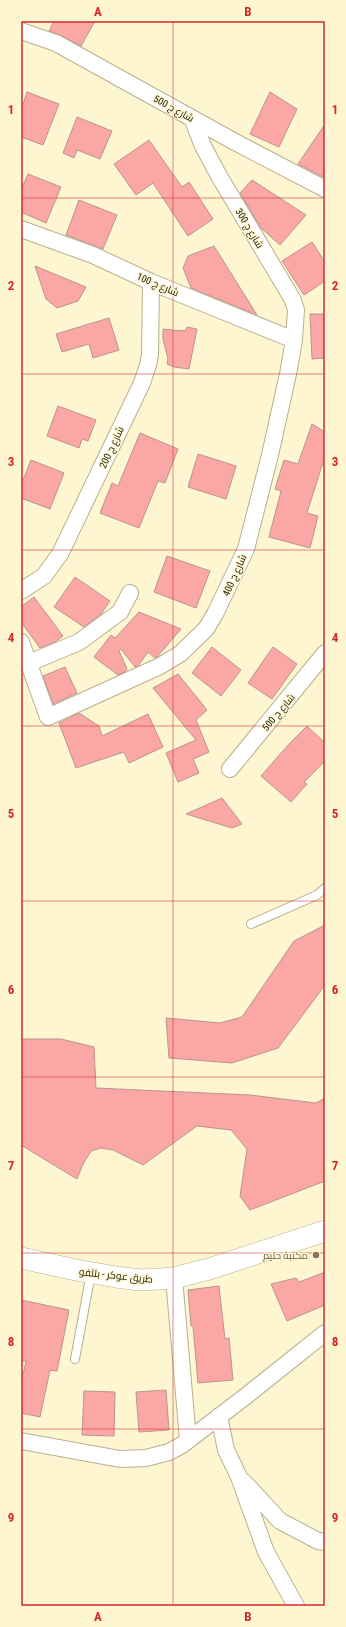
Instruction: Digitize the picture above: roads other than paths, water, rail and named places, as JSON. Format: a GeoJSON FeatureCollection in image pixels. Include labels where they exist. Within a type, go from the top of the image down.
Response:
{"type":"FeatureCollection","features":[{"type":"Feature","properties":{"kind":"street","name":"شارع ج 500"},"geometry":{"type":"LineString","coordinates":[[21,31],[56,43],[325,189]]}},
{"type":"Feature","properties":{"kind":"street","name":"شارع ج 300"},"geometry":{"type":"LineString","coordinates":[[192,118],[203,146],[219,176],[294,300],[296,310],[294,340]]}},
{"type":"Feature","properties":{"kind":"street","name":"شارع ج 100"},"geometry":{"type":"LineString","coordinates":[[21,229],[93,255],[151,282],[294,340]]}},
{"type":"Feature","properties":{"kind":"street","name":"شارع ج 200"},"geometry":{"type":"LineString","coordinates":[[21,591],[44,576],[60,554],[142,383],[150,355],[151,282]]}},
{"type":"Feature","properties":{"kind":"street","name":"شارع ج 400"},"geometry":{"type":"LineString","coordinates":[[29,663],[48,717],[160,666],[180,654],[206,629],[224,597],[246,549],[288,374],[294,340]]}},
{"type":"Feature","properties":{"kind":"street"},"geometry":{"type":"LineString","coordinates":[[21,642],[29,663],[79,642],[120,612],[130,594]]}},
{"type":"Feature","properties":{"kind":"street","name":"شارع ج 500"},"geometry":{"type":"LineString","coordinates":[[230,770],[325,653]]}},
{"type":"Feature","properties":{"kind":"street","name":"طريق عوكر - بللفو"},"geometry":{"type":"LineString","coordinates":[[21,1258],[91,1273],[140,1280],[174,1278],[209,1269],[325,1231]]}},
{"type":"Feature","properties":{"kind":"street"},"geometry":{"type":"LineString","coordinates":[[174,1278],[188,1440]]}},
{"type":"Feature","properties":{"kind":"street"},"geometry":{"type":"LineString","coordinates":[[21,1441],[120,1459],[158,1456],[169,1452],[188,1440],[325,1333]]}},
{"type":"Feature","properties":{"kind":"street"},"geometry":{"type":"LineString","coordinates":[[219,1416],[226,1450],[239,1477],[266,1552],[296,1606]]}},
{"type":"Feature","properties":{"kind":"street"},"geometry":{"type":"LineString","coordinates":[[239,1477],[280,1521],[318,1541],[325,1542]]}},
{"type":"Feature","properties":{"kind":"lane"},"geometry":{"type":"LineString","coordinates":[[251,924],[317,895],[325,888]]}},
{"type":"Feature","properties":{"kind":"lane"},"geometry":{"type":"LineString","coordinates":[[75,1359],[91,1273]]}},
{"type":"Feature","properties":{"kind":"place","name":"مكتبة حليم"},"geometry":{"type":"Point","coordinates":[316,1255]}}]}
